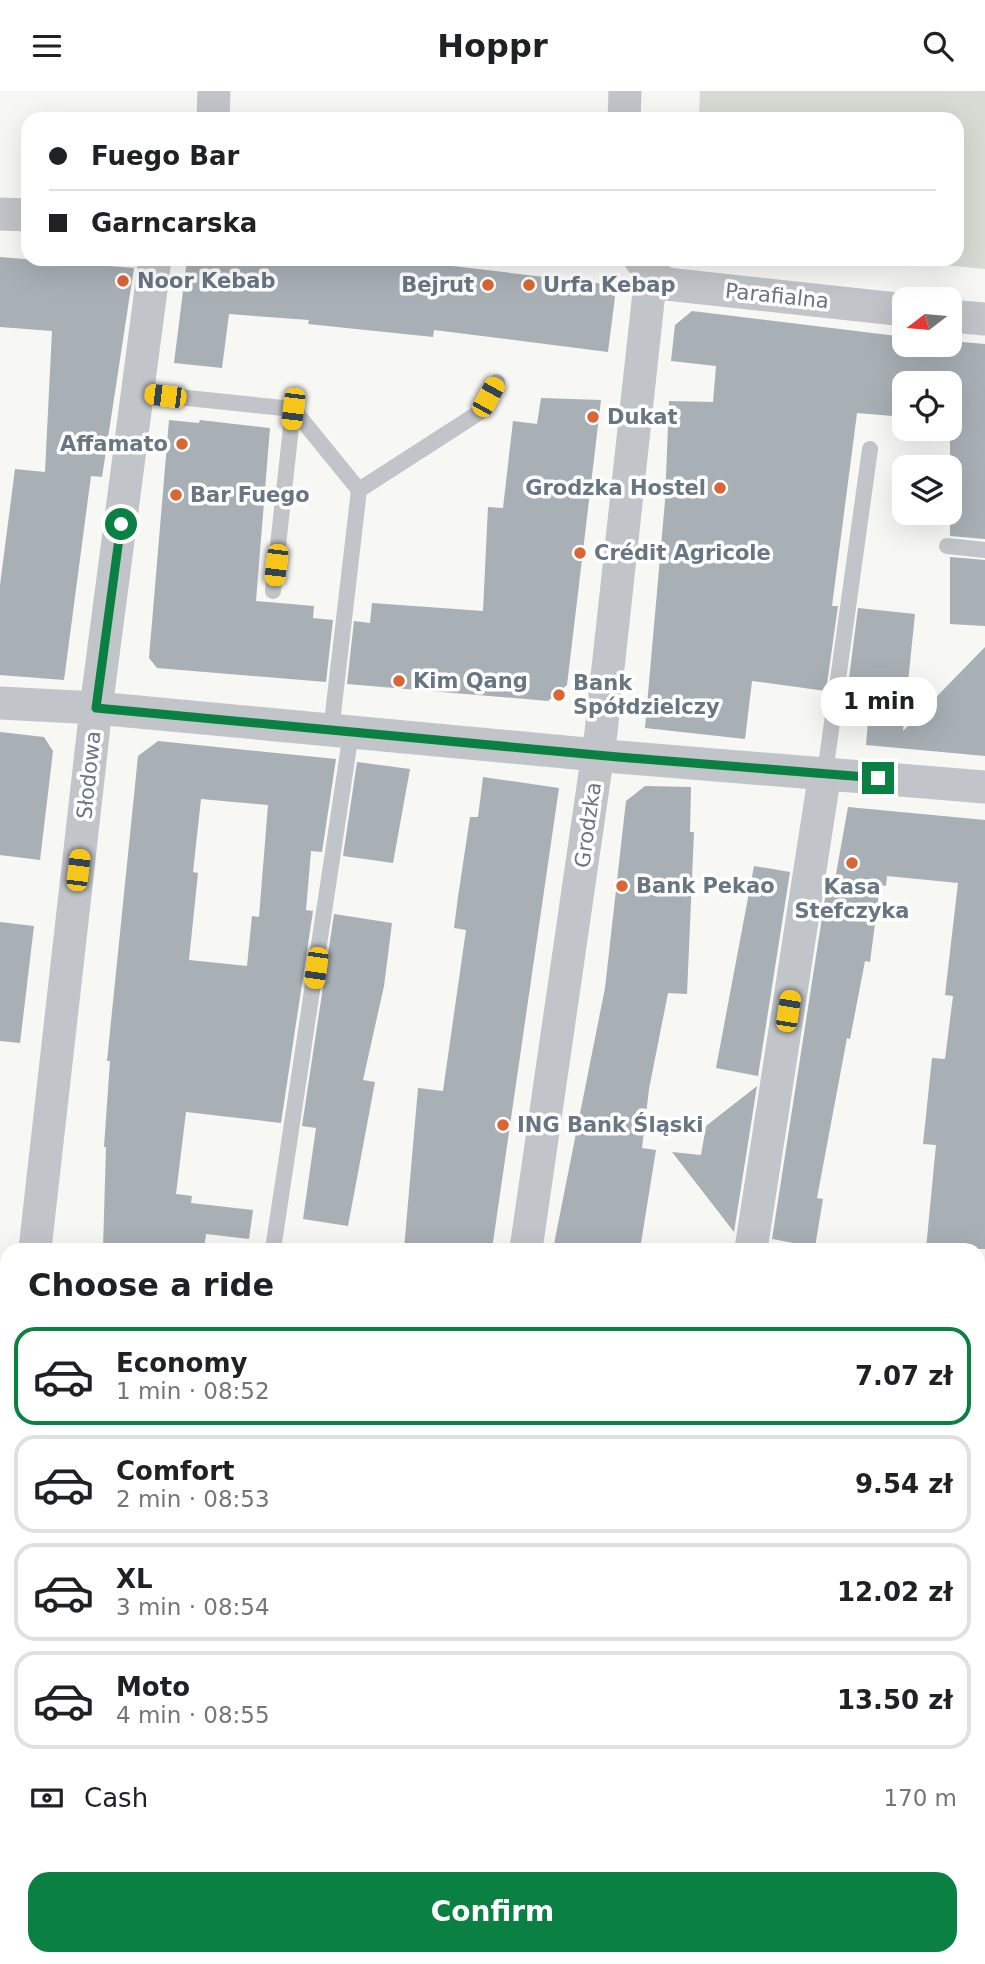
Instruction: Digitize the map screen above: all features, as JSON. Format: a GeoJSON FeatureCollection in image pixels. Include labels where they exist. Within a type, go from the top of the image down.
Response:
{"type":"FeatureCollection","features":[{"type":"Feature","properties":{"kind":"street"},"geometry":{"type":"LineString","coordinates":[[213,112],[214,91]]}},
{"type":"Feature","properties":{"kind":"street"},"geometry":{"type":"LineString","coordinates":[[624,112],[625,91]]}},
{"type":"Feature","properties":{"kind":"street"},"geometry":{"type":"LineString","coordinates":[[0,214],[21,215]]}},
{"type":"Feature","properties":{"kind":"street","name":"Słodowa"},"geometry":{"type":"LineString","coordinates":[[36,1243],[96,708],[154,266]]}},
{"type":"Feature","properties":{"kind":"street","name":"Parafialna"},"geometry":{"type":"LineString","coordinates":[[645,267],[666,284],[892,309]]}},
{"type":"Feature","properties":{"kind":"street","name":"Grodzka"},"geometry":{"type":"LineString","coordinates":[[527,1243],[597,755],[645,267]]}},
{"type":"Feature","properties":{"kind":"street"},"geometry":{"type":"LineString","coordinates":[[962,317],[985,319]]}},
{"type":"Feature","properties":{"kind":"street"},"geometry":{"type":"LineString","coordinates":[[0,703],[96,708],[597,755],[985,787]]}},
{"type":"Feature","properties":{"kind":"street"},"geometry":{"type":"LineString","coordinates":[[752,1243],[825,773]]}},
{"type":"Feature","properties":{"kind":"lane"},"geometry":{"type":"LineString","coordinates":[[359,490],[480,412],[496,382]]}},
{"type":"Feature","properties":{"kind":"lane"},"geometry":{"type":"LineString","coordinates":[[139,393],[293,409],[359,490],[341,732],[274,1243]]}},
{"type":"Feature","properties":{"kind":"lane"},"geometry":{"type":"LineString","coordinates":[[273,591],[293,409]]}},
{"type":"Feature","properties":{"kind":"lane"},"geometry":{"type":"LineString","coordinates":[[825,773],[870,449]]}},
{"type":"Feature","properties":{"kind":"lane"},"geometry":{"type":"LineString","coordinates":[[947,546],[985,550]]}},
{"type":"Feature","properties":{"kind":"shaded area"},"geometry":{"type":"Polygon","coordinates":[[[700,91],[985,91],[985,269],[954,266],[964,266],[964,112],[699,112],[700,91]]]}},
{"type":"Feature","properties":{"kind":"building"},"geometry":{"type":"Polygon","coordinates":[[[0,257],[21,259],[21,266],[134,268],[102,477],[91,476],[64,680],[0,675],[0,585],[15,469],[45,472],[52,331],[0,327],[0,257]]]}},
{"type":"Feature","properties":{"kind":"building"},"geometry":{"type":"Polygon","coordinates":[[[186,266],[452,266],[604,284],[615,297],[608,352],[434,330],[433,337],[308,324],[309,320],[229,314],[222,368],[174,363],[186,266]]]}},
{"type":"Feature","properties":{"kind":"building"},"geometry":{"type":"Polygon","coordinates":[[[692,311],[892,335],[892,357],[962,357],[962,342],[985,344],[985,539],[950,536],[950,525],[962,525],[962,455],[950,455],[950,441],[962,441],[962,371],[892,371],[892,416],[857,413],[832,606],[838,606],[826,691],[752,681],[745,739],[645,728],[665,501],[669,401],[713,402],[716,366],[671,361],[675,325],[692,311]]]}},
{"type":"Feature","properties":{"kind":"building"},"geometry":{"type":"Polygon","coordinates":[[[541,398],[601,400],[567,685],[548,701],[347,684],[354,621],[370,623],[372,603],[483,611],[488,507],[503,508],[513,421],[537,424],[541,398]]]}},
{"type":"Feature","properties":{"kind":"building"},"geometry":{"type":"Polygon","coordinates":[[[169,420],[199,423],[200,420],[270,428],[256,601],[314,606],[313,618],[333,620],[326,682],[157,668],[149,658],[169,420]]]}},
{"type":"Feature","properties":{"kind":"building"},"geometry":{"type":"Polygon","coordinates":[[[950,557],[985,560],[985,626],[950,624],[950,557]]]}},
{"type":"Feature","properties":{"kind":"building"},"geometry":{"type":"Polygon","coordinates":[[[858,608],[915,614],[903,731],[985,647],[985,756],[866,745],[870,697],[847,694],[858,608]]]}},
{"type":"Feature","properties":{"kind":"building"},"geometry":{"type":"Polygon","coordinates":[[[0,732],[44,737],[53,751],[40,860],[0,855],[0,732]]]}},
{"type":"Feature","properties":{"kind":"building"},"geometry":{"type":"Polygon","coordinates":[[[158,741],[336,759],[322,852],[311,851],[306,910],[313,911],[281,1123],[186,1112],[176,1194],[192,1196],[191,1203],[253,1210],[249,1239],[206,1234],[205,1243],[103,1243],[104,1147],[110,1061],[107,1061],[138,756],[158,741]],[[201,799],[193,872],[198,873],[189,960],[247,966],[252,916],[259,917],[268,805],[201,799]]]}},
{"type":"Feature","properties":{"kind":"building"},"geometry":{"type":"Polygon","coordinates":[[[357,762],[410,769],[393,863],[343,856],[357,762]]]}},
{"type":"Feature","properties":{"kind":"building"},"geometry":{"type":"Polygon","coordinates":[[[483,777],[559,788],[493,1243],[405,1243],[418,1088],[443,1091],[466,930],[454,928],[470,817],[478,817],[483,777]]]}},
{"type":"Feature","properties":{"kind":"building"},"geometry":{"type":"Polygon","coordinates":[[[645,786],[691,787],[690,832],[694,832],[687,994],[668,993],[649,1089],[642,1148],[656,1150],[641,1243],[554,1243],[605,988],[626,801],[645,786]]]}},
{"type":"Feature","properties":{"kind":"building"},"geometry":{"type":"Polygon","coordinates":[[[848,807],[985,820],[985,1243],[927,1243],[936,1145],[923,1144],[932,1058],[945,1059],[953,996],[945,995],[958,883],[887,876],[886,886],[880,885],[870,962],[865,961],[850,1039],[847,1038],[817,1198],[823,1199],[816,1243],[772,1239],[828,879],[835,880],[848,807]]]}},
{"type":"Feature","properties":{"kind":"building"},"geometry":{"type":"Polygon","coordinates":[[[754,866],[790,872],[758,1076],[716,1068],[754,866]]]}},
{"type":"Feature","properties":{"kind":"building"},"geometry":{"type":"Polygon","coordinates":[[[334,914],[392,923],[384,986],[363,1080],[375,1082],[348,1226],[303,1219],[316,1128],[302,1126],[334,914]]]}},
{"type":"Feature","properties":{"kind":"building"},"geometry":{"type":"Polygon","coordinates":[[[0,922],[34,926],[20,1043],[0,1041],[0,922]]]}},
{"type":"Feature","properties":{"kind":"building"},"geometry":{"type":"Polygon","coordinates":[[[757,1086],[734,1232],[672,1152],[701,1155],[706,1126],[757,1086]]]}},
{"type":"Feature","properties":{"kind":"place","name":"Noor Kebab"},"geometry":{"type":"Point","coordinates":[123,281]}},
{"type":"Feature","properties":{"kind":"place","name":"Bejrut"},"geometry":{"type":"Point","coordinates":[488,285]}},
{"type":"Feature","properties":{"kind":"place","name":"Urfa Kebap"},"geometry":{"type":"Point","coordinates":[529,285]}},
{"type":"Feature","properties":{"kind":"place","name":"Dukat"},"geometry":{"type":"Point","coordinates":[593,417]}},
{"type":"Feature","properties":{"kind":"place","name":"Affamato"},"geometry":{"type":"Point","coordinates":[182,444]}},
{"type":"Feature","properties":{"kind":"place","name":"Grodzka Hostel"},"geometry":{"type":"Point","coordinates":[720,488]}},
{"type":"Feature","properties":{"kind":"place","name":"Bar Fuego"},"geometry":{"type":"Point","coordinates":[176,495]}},
{"type":"Feature","properties":{"kind":"place","name":"Crédit Agricole"},"geometry":{"type":"Point","coordinates":[580,553]}},
{"type":"Feature","properties":{"kind":"place","name":"Kim Qang"},"geometry":{"type":"Point","coordinates":[399,681]}},
{"type":"Feature","properties":{"kind":"place","name":"Bank Spółdzielczy"},"geometry":{"type":"Point","coordinates":[559,695]}},
{"type":"Feature","properties":{"kind":"place","name":"Kasa Stefczyka"},"geometry":{"type":"Point","coordinates":[852,863]}},
{"type":"Feature","properties":{"kind":"place","name":"Bank Pekao"},"geometry":{"type":"Point","coordinates":[622,886]}},
{"type":"Feature","properties":{"kind":"place","name":"ING Bank Śląski"},"geometry":{"type":"Point","coordinates":[503,1125]}},
{"type":"Feature","properties":{"kind":"route"},"geometry":{"type":"LineString","coordinates":[[121,524],[96,708],[618,757],[878,778]]}}]}
